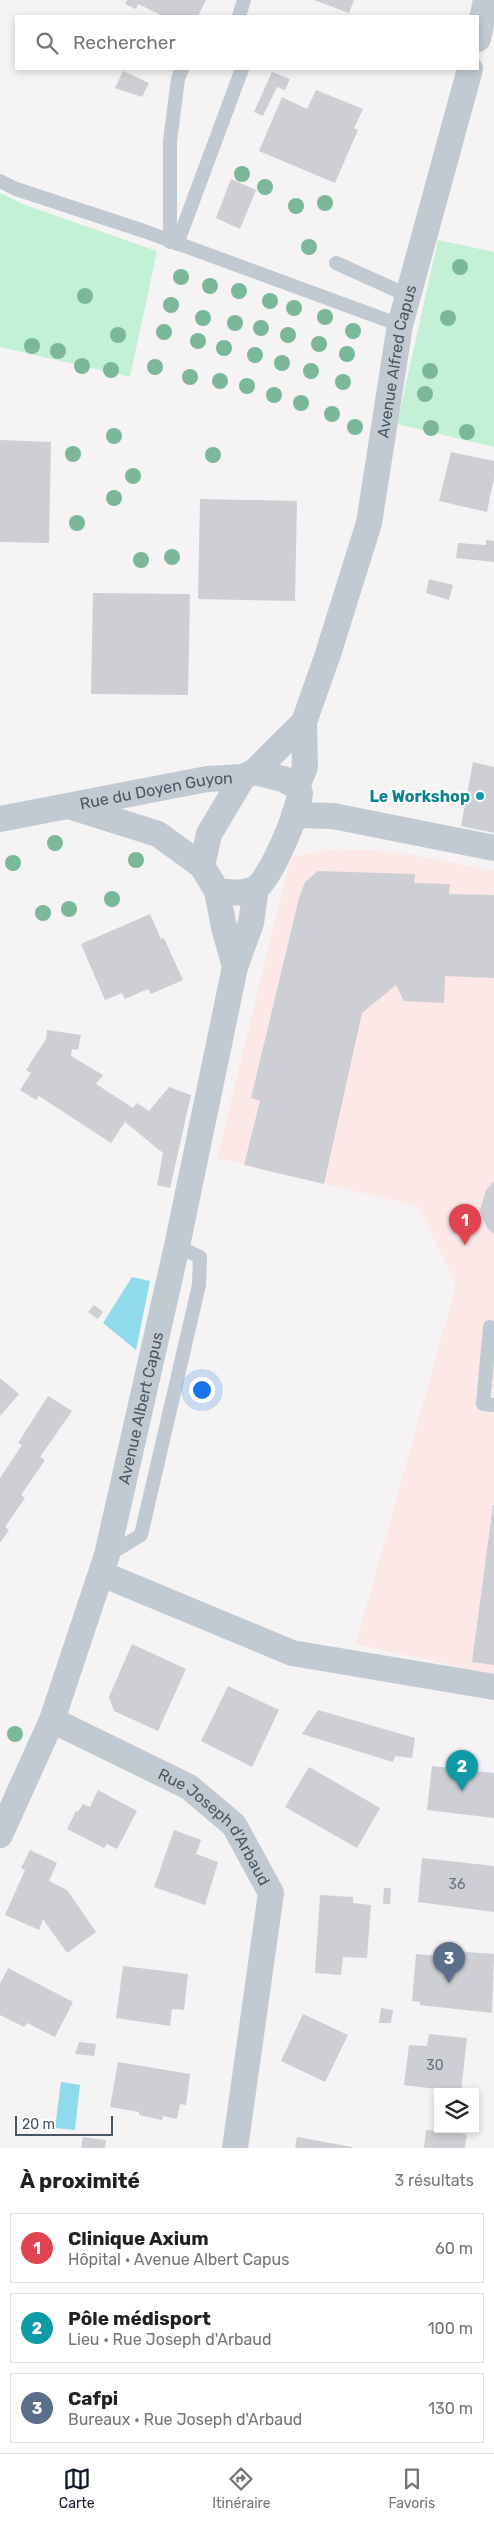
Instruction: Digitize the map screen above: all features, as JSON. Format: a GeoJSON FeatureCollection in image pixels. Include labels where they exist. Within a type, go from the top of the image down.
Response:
{"type":"FeatureCollection","features":[{"type":"Feature","properties":{"kind":"street"},"geometry":{"type":"LineString","coordinates":[[479,34],[486,0]]}},
{"type":"Feature","properties":{"kind":"street","name":"Avenue Alfred Capus"},"geometry":{"type":"LineString","coordinates":[[304,722],[328,654],[369,523],[400,325],[470,70]]}},
{"type":"Feature","properties":{"kind":"street"},"geometry":{"type":"LineString","coordinates":[[202,866],[209,834],[248,774],[304,722]]}},
{"type":"Feature","properties":{"kind":"street"},"geometry":{"type":"LineString","coordinates":[[217,891],[239,893],[256,888],[263,880],[284,841],[299,799],[297,787],[305,767],[304,722]]}},
{"type":"Feature","properties":{"kind":"street","name":"Rue du Doyen Guyon"},"geometry":{"type":"LineString","coordinates":[[0,819],[206,778],[248,774],[283,779],[297,787]]}},
{"type":"Feature","properties":{"kind":"street","name":"Rue du Doyen Guyon"},"geometry":{"type":"LineString","coordinates":[[69,806],[158,834],[202,866]]}},
{"type":"Feature","properties":{"kind":"street"},"geometry":{"type":"LineString","coordinates":[[294,815],[332,816],[494,848]]}},
{"type":"Feature","properties":{"kind":"street","name":"Avenue Albert Capus"},"geometry":{"type":"LineString","coordinates":[[202,866],[217,891],[235,967]]}},
{"type":"Feature","properties":{"kind":"street","name":"Avenue Albert Capus"},"geometry":{"type":"LineString","coordinates":[[0,1835],[52,1720],[104,1565],[177,1246],[235,967],[251,923],[256,888]]}},
{"type":"Feature","properties":{"kind":"street"},"geometry":{"type":"LineString","coordinates":[[104,1565],[292,1653],[494,1687]]}},
{"type":"Feature","properties":{"kind":"street","name":"Rue Joseph d'Arbaud"},"geometry":{"type":"LineString","coordinates":[[52,1720],[189,1787],[234,1825],[271,1893],[235,2148]]}},
{"type":"Feature","properties":{"kind":"lane"},"geometry":{"type":"LineString","coordinates":[[239,15],[244,0]]}},
{"type":"Feature","properties":{"kind":"lane"},"geometry":{"type":"LineString","coordinates":[[174,243],[170,141],[178,78],[182,70]]}},
{"type":"Feature","properties":{"kind":"lane"},"geometry":{"type":"LineString","coordinates":[[174,243],[242,70]]}},
{"type":"Feature","properties":{"kind":"lane"},"geometry":{"type":"LineString","coordinates":[[0,181],[16,189],[174,243],[400,325]]}},
{"type":"Feature","properties":{"kind":"lane"},"geometry":{"type":"LineString","coordinates":[[336,263],[407,295]]}},
{"type":"Feature","properties":{"kind":"lane"},"geometry":{"type":"LineString","coordinates":[[490,1327],[483,1404],[494,1406]]}},
{"type":"Feature","properties":{"kind":"shaded area"},"geometry":{"type":"Polygon","coordinates":[[[335,849],[398,852],[494,871],[494,1675],[356,1644],[456,1285],[418,1206],[217,1158],[291,857],[335,849]]]}},
{"type":"Feature","properties":{"kind":"green space"},"geometry":{"type":"Polygon","coordinates":[[[0,193],[25,205],[157,251],[130,377],[0,347],[0,193]]]}},
{"type":"Feature","properties":{"kind":"green space"},"geometry":{"type":"Polygon","coordinates":[[[438,240],[494,252],[494,447],[397,424],[438,240]]]}},
{"type":"Feature","properties":{"kind":"water"},"geometry":{"type":"Polygon","coordinates":[[[132,1277],[150,1281],[136,1350],[103,1323],[132,1277]]]}},
{"type":"Feature","properties":{"kind":"water"},"geometry":{"type":"Polygon","coordinates":[[[61,2082],[80,2085],[75,2130],[55,2128],[61,2082]]]}},
{"type":"Feature","properties":{"kind":"building"},"geometry":{"type":"Polygon","coordinates":[[[127,0],[206,0],[198,15],[161,15],[138,4],[136,9],[125,4],[127,0]]]}},
{"type":"Feature","properties":{"kind":"building"},"geometry":{"type":"Polygon","coordinates":[[[314,0],[354,0],[349,13],[314,0]]]}},
{"type":"Feature","properties":{"kind":"building"},"geometry":{"type":"Polygon","coordinates":[[[123,71],[149,83],[142,97],[115,88],[123,71]]]}},
{"type":"Feature","properties":{"kind":"building"},"geometry":{"type":"Polygon","coordinates":[[[272,72],[290,79],[285,90],[277,87],[263,116],[254,112],[272,72]]]}},
{"type":"Feature","properties":{"kind":"building"},"geometry":{"type":"Polygon","coordinates":[[[316,90],[363,109],[354,128],[358,130],[335,183],[259,151],[282,97],[307,109],[316,90]]]}},
{"type":"Feature","properties":{"kind":"building"},"geometry":{"type":"Polygon","coordinates":[[[231,179],[256,190],[240,229],[216,218],[231,179]]]}},
{"type":"Feature","properties":{"kind":"building"},"geometry":{"type":"Polygon","coordinates":[[[0,440],[51,442],[49,543],[0,542],[0,440]]]}},
{"type":"Feature","properties":{"kind":"building"},"geometry":{"type":"Polygon","coordinates":[[[451,452],[494,461],[494,478],[487,512],[439,501],[451,452]]]}},
{"type":"Feature","properties":{"kind":"building"},"geometry":{"type":"Polygon","coordinates":[[[200,499],[297,501],[295,601],[198,599],[200,499]]]}},
{"type":"Feature","properties":{"kind":"building"},"geometry":{"type":"Polygon","coordinates":[[[486,540],[494,541],[494,562],[456,558],[458,543],[486,545],[486,540]]]}},
{"type":"Feature","properties":{"kind":"building"},"geometry":{"type":"Polygon","coordinates":[[[429,579],[453,585],[449,600],[426,593],[429,579]]]}},
{"type":"Feature","properties":{"kind":"building"},"geometry":{"type":"Polygon","coordinates":[[[93,593],[190,594],[188,695],[91,694],[93,593]]]}},
{"type":"Feature","properties":{"kind":"building","name":"Le Workshop"},"geometry":{"type":"Polygon","coordinates":[[[473,762],[494,767],[494,833],[461,826],[473,762]]]}},
{"type":"Feature","properties":{"kind":"building"},"geometry":{"type":"Polygon","coordinates":[[[318,871],[415,874],[414,883],[450,884],[449,894],[494,895],[494,978],[445,976],[444,1003],[404,1001],[396,985],[362,1013],[324,1184],[244,1165],[260,1101],[251,1098],[299,898],[305,882],[318,871]]]}},
{"type":"Feature","properties":{"kind":"building"},"geometry":{"type":"Polygon","coordinates":[[[150,914],[161,939],[164,938],[183,980],[151,994],[148,989],[125,999],[122,993],[105,1000],[81,944],[150,914]]]}},
{"type":"Feature","properties":{"kind":"building"},"geometry":{"type":"Polygon","coordinates":[[[47,1030],[81,1035],[78,1050],[72,1049],[71,1056],[103,1075],[96,1084],[133,1108],[137,1103],[149,1111],[169,1087],[191,1095],[170,1188],[157,1185],[163,1153],[125,1122],[111,1143],[39,1096],[36,1100],[20,1090],[31,1073],[26,1070],[46,1039],[47,1030]]]}},
{"type":"Feature","properties":{"kind":"building"},"geometry":{"type":"Polygon","coordinates":[[[494,1181],[494,1234],[487,1228],[480,1210],[486,1190],[494,1181]]]}},
{"type":"Feature","properties":{"kind":"building"},"geometry":{"type":"Polygon","coordinates":[[[94,1305],[103,1312],[98,1319],[88,1312],[94,1305]]]}},
{"type":"Feature","properties":{"kind":"building"},"geometry":{"type":"Polygon","coordinates":[[[0,1378],[19,1394],[0,1416],[0,1378]]]}},
{"type":"Feature","properties":{"kind":"building"},"geometry":{"type":"Polygon","coordinates":[[[48,1396],[72,1411],[40,1457],[45,1460],[21,1495],[25,1498],[5,1527],[9,1530],[0,1543],[0,1478],[22,1445],[18,1443],[48,1396]]]}},
{"type":"Feature","properties":{"kind":"building"},"geometry":{"type":"Polygon","coordinates":[[[494,1505],[494,1665],[472,1662],[494,1505]]]}},
{"type":"Feature","properties":{"kind":"building"},"geometry":{"type":"Polygon","coordinates":[[[132,1644],[186,1669],[158,1731],[114,1711],[109,1697],[132,1644]]]}},
{"type":"Feature","properties":{"kind":"building"},"geometry":{"type":"Polygon","coordinates":[[[228,1686],[279,1710],[252,1767],[201,1741],[228,1686]]]}},
{"type":"Feature","properties":{"kind":"building"},"geometry":{"type":"Polygon","coordinates":[[[318,1710],[415,1738],[412,1758],[395,1756],[393,1762],[302,1734],[318,1710]]]}},
{"type":"Feature","properties":{"kind":"building"},"geometry":{"type":"Polygon","coordinates":[[[432,1766],[494,1773],[494,1818],[427,1810],[432,1766]]]}},
{"type":"Feature","properties":{"kind":"building"},"geometry":{"type":"Polygon","coordinates":[[[309,1767],[380,1808],[357,1848],[285,1807],[309,1767]]]}},
{"type":"Feature","properties":{"kind":"building"},"geometry":{"type":"Polygon","coordinates":[[[98,1790],[137,1811],[117,1849],[107,1844],[104,1848],[67,1829],[76,1811],[78,1812],[83,1804],[90,1807],[98,1790]]]}},
{"type":"Feature","properties":{"kind":"building"},"geometry":{"type":"Polygon","coordinates":[[[174,1830],[201,1840],[196,1854],[218,1862],[205,1905],[154,1887],[174,1830]]]}},
{"type":"Feature","properties":{"kind":"building"},"geometry":{"type":"Polygon","coordinates":[[[30,1850],[57,1863],[49,1881],[67,1890],[96,1932],[67,1953],[43,1919],[39,1930],[5,1915],[25,1870],[21,1868],[30,1850]]]}},
{"type":"Feature","properties":{"kind":"building"},"geometry":{"type":"Polygon","coordinates":[[[422,1858],[494,1866],[494,1912],[418,1902],[422,1858]]]}},
{"type":"Feature","properties":{"kind":"building"},"geometry":{"type":"Polygon","coordinates":[[[384,1888],[391,1888],[390,1904],[383,1904],[384,1888]]]}},
{"type":"Feature","properties":{"kind":"building"},"geometry":{"type":"Polygon","coordinates":[[[320,1895],[353,1897],[353,1903],[371,1905],[367,1958],[343,1957],[341,1975],[315,1973],[320,1895]]]}},
{"type":"Feature","properties":{"kind":"building"},"geometry":{"type":"Polygon","coordinates":[[[439,1950],[494,1954],[492,2013],[420,2005],[420,2002],[412,2001],[416,1954],[438,1956],[439,1950]]]}},
{"type":"Feature","properties":{"kind":"building"},"geometry":{"type":"Polygon","coordinates":[[[123,1966],[188,1974],[184,2010],[172,2009],[170,2026],[116,2018],[123,1966]]]}},
{"type":"Feature","properties":{"kind":"building"},"geometry":{"type":"Polygon","coordinates":[[[8,1968],[73,2002],[55,2037],[27,2023],[24,2027],[0,2015],[0,1984],[8,1968]]]}},
{"type":"Feature","properties":{"kind":"building"},"geometry":{"type":"Polygon","coordinates":[[[381,2008],[393,2010],[391,2023],[379,2023],[381,2008]]]}},
{"type":"Feature","properties":{"kind":"building"},"geometry":{"type":"Polygon","coordinates":[[[303,2014],[348,2035],[325,2082],[281,2061],[303,2014]]]}},
{"type":"Feature","properties":{"kind":"building"},"geometry":{"type":"Polygon","coordinates":[[[429,2034],[467,2038],[461,2088],[434,2089],[404,2085],[409,2045],[427,2046],[429,2034]]]}},
{"type":"Feature","properties":{"kind":"building"},"geometry":{"type":"Polygon","coordinates":[[[79,2042],[96,2044],[94,2056],[75,2054],[79,2042]]]}},
{"type":"Feature","properties":{"kind":"building"},"geometry":{"type":"Polygon","coordinates":[[[118,2062],[190,2074],[186,2105],[180,2104],[177,2119],[163,2116],[162,2120],[139,2115],[139,2112],[110,2107],[118,2062]]]}},
{"type":"Feature","properties":{"kind":"building"},"geometry":{"type":"Polygon","coordinates":[[[426,2130],[434,2131],[434,2133],[467,2134],[465,2148],[424,2148],[426,2130]]]}},
{"type":"Feature","properties":{"kind":"building"},"geometry":{"type":"Polygon","coordinates":[[[83,2137],[106,2140],[105,2148],[81,2148],[83,2137]]]}},
{"type":"Feature","properties":{"kind":"building"},"geometry":{"type":"Polygon","coordinates":[[[297,2137],[352,2147],[352,2148],[295,2148],[297,2137]]]}},
{"type":"Feature","properties":{"kind":"place","name":"Le Workshop"},"geometry":{"type":"Point","coordinates":[480,796]}},
{"type":"Feature","properties":{"kind":"place","name":"Clinique Axium"},"geometry":{"type":"Point","coordinates":[465,1245]}},
{"type":"Feature","properties":{"kind":"place","name":"Pôle médisport"},"geometry":{"type":"Point","coordinates":[462,1791]}},
{"type":"Feature","properties":{"kind":"place","name":"Cafpi"},"geometry":{"type":"Point","coordinates":[449,1983]}}]}
